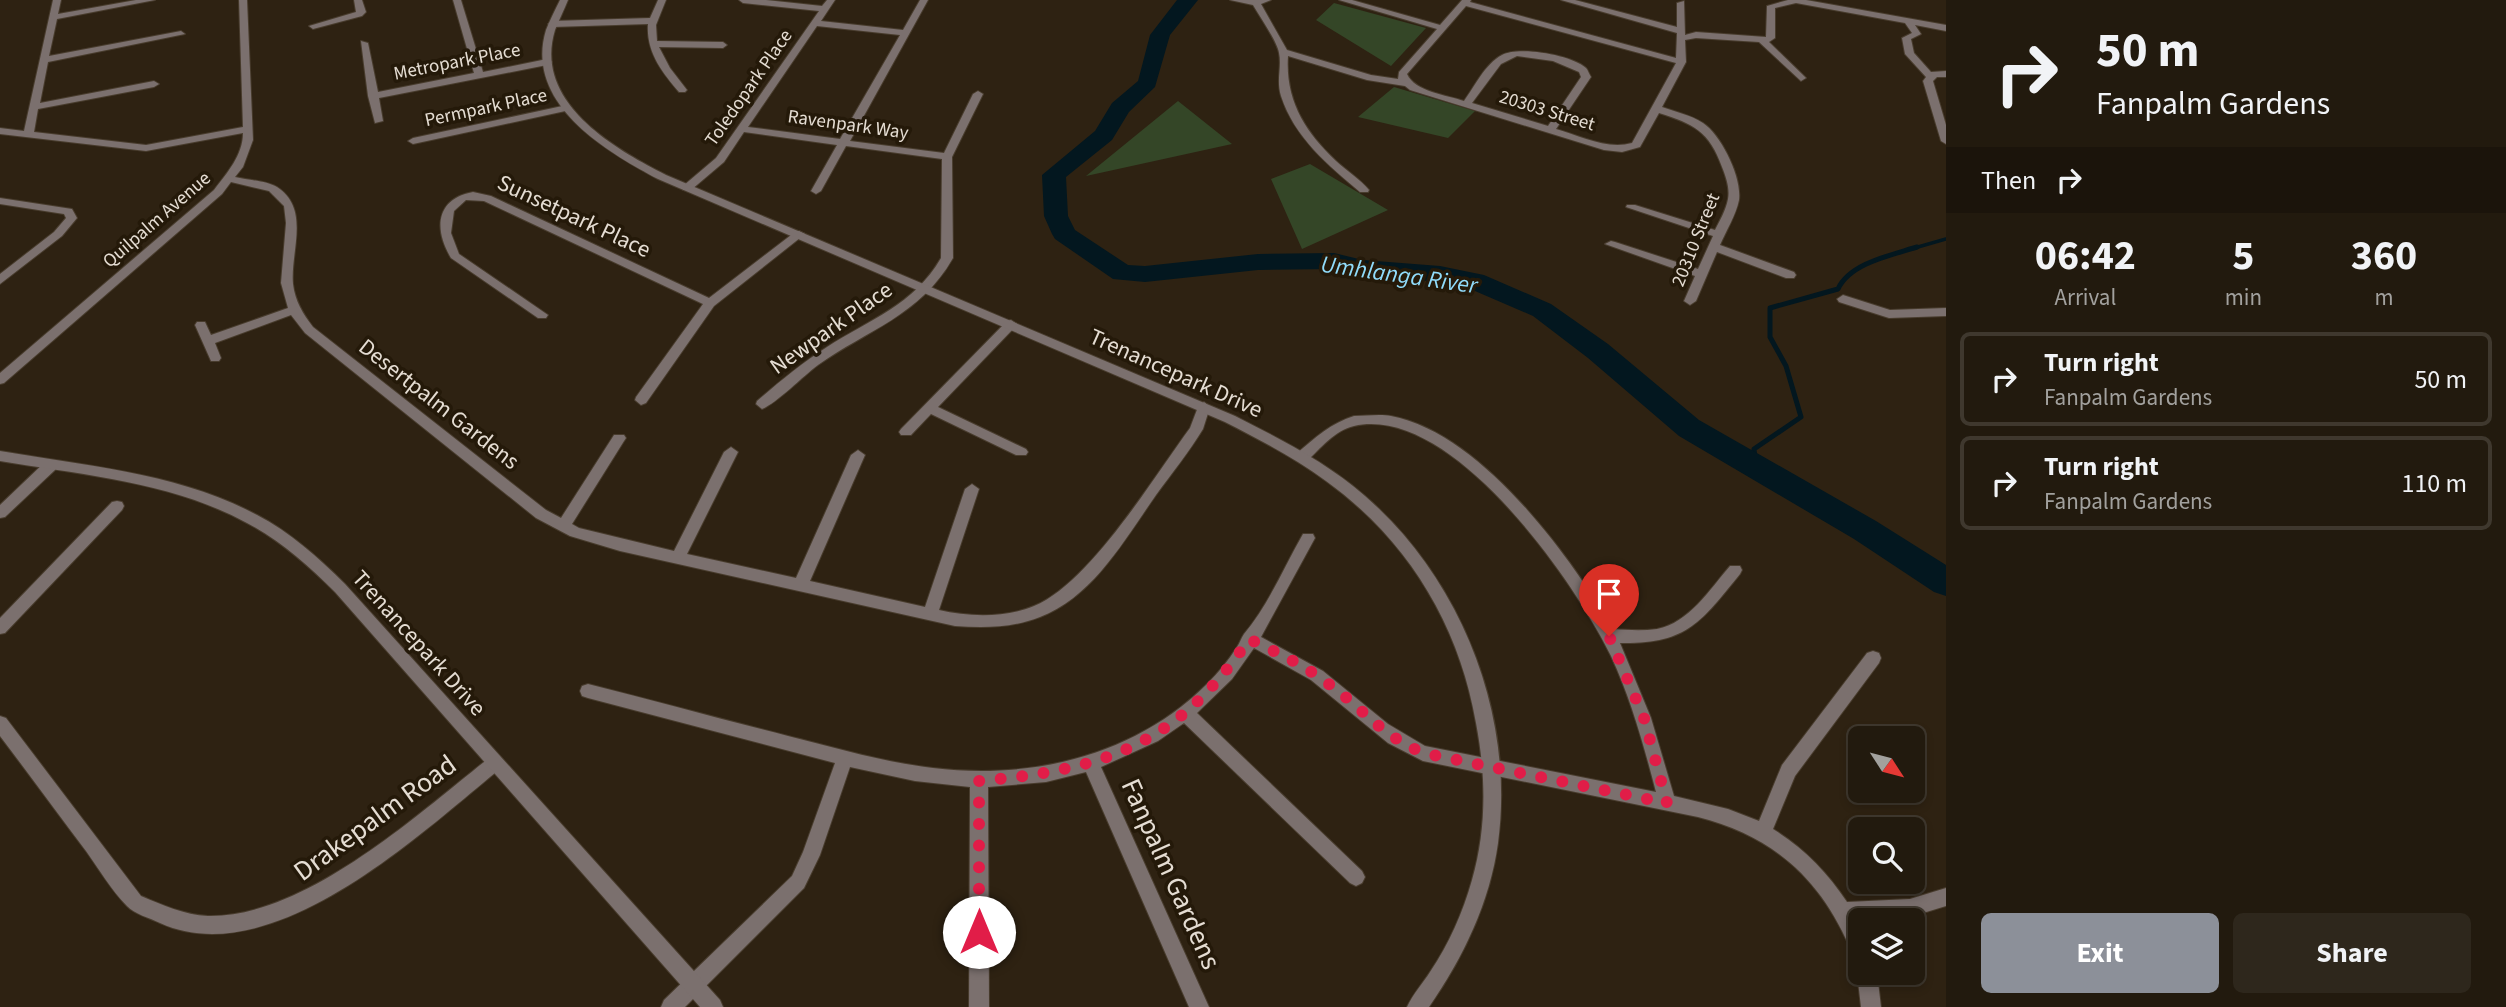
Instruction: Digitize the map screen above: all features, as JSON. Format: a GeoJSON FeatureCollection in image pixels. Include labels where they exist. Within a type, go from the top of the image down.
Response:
{"type":"FeatureCollection","features":[{"type":"Feature","properties":{"kind":"street"},"geometry":{"type":"LineString","coordinates":[[27,135],[57,0]]}},
{"type":"Feature","properties":{"kind":"street"},"geometry":{"type":"LineString","coordinates":[[54,17],[151,0]]}},
{"type":"Feature","properties":{"kind":"street","name":"Quilpalm Avenue"},"geometry":{"type":"LineString","coordinates":[[0,380],[230,179],[247,149],[243,0]]}},
{"type":"Feature","properties":{"kind":"street"},"geometry":{"type":"LineString","coordinates":[[313,26],[359,14],[362,12],[358,0]]}},
{"type":"Feature","properties":{"kind":"street"},"geometry":{"type":"LineString","coordinates":[[457,0],[480,74]]}},
{"type":"Feature","properties":{"kind":"street","name":"Trenancepark Drive"},"geometry":{"type":"LineString","coordinates":[[564,0],[552,24],[547,62],[552,83],[567,108],[606,146],[639,166],[687,188],[1204,407],[1302,457],[1338,482],[1378,518],[1428,580],[1457,631],[1469,659],[1480,700],[1493,766],[1492,837],[1482,879],[1451,952],[1433,987],[1417,1007]]}},
{"type":"Feature","properties":{"kind":"street"},"geometry":{"type":"LineString","coordinates":[[662,0],[652,21],[654,44],[659,61],[682,90]]}},
{"type":"Feature","properties":{"kind":"street"},"geometry":{"type":"LineString","coordinates":[[743,0],[828,4]]}},
{"type":"Feature","properties":{"kind":"street"},"geometry":{"type":"LineString","coordinates":[[816,191],[924,0]]}},
{"type":"Feature","properties":{"kind":"street"},"geometry":{"type":"LineString","coordinates":[[1234,0],[1256,4],[1267,0]]}},
{"type":"Feature","properties":{"kind":"street"},"geometry":{"type":"LineString","coordinates":[[1343,0],[1442,28]]}},
{"type":"Feature","properties":{"kind":"street"},"geometry":{"type":"LineString","coordinates":[[1565,0],[1680,35],[1762,40],[1771,38],[1771,6],[1794,0],[1946,28]]}},
{"type":"Feature","properties":{"kind":"street"},"geometry":{"type":"LineString","coordinates":[[1407,83],[1402,74],[1466,1],[1681,62],[1681,2],[1668,0]]}},
{"type":"Feature","properties":{"kind":"street","name":"Toledopark Place"},"geometry":{"type":"LineString","coordinates":[[687,188],[720,160],[828,4]]}},
{"type":"Feature","properties":{"kind":"street"},"geometry":{"type":"LineString","coordinates":[[1256,4],[1283,52],[1280,71],[1288,103],[1303,132],[1326,160],[1364,190]]}},
{"type":"Feature","properties":{"kind":"street"},"geometry":{"type":"LineString","coordinates":[[552,24],[652,21]]}},
{"type":"Feature","properties":{"kind":"street"},"geometry":{"type":"LineString","coordinates":[[1909,22],[1917,34],[1906,38],[1908,50],[1930,76]]}},
{"type":"Feature","properties":{"kind":"street"},"geometry":{"type":"LineString","coordinates":[[816,23],[905,33]]}},
{"type":"Feature","properties":{"kind":"street"},"geometry":{"type":"LineString","coordinates":[[44,60],[181,34]]}},
{"type":"Feature","properties":{"kind":"street"},"geometry":{"type":"LineString","coordinates":[[1762,40],[1801,78]]}},
{"type":"Feature","properties":{"kind":"street","name":"Metropark Place"},"geometry":{"type":"LineString","coordinates":[[364,43],[378,121]]}},
{"type":"Feature","properties":{"kind":"street"},"geometry":{"type":"LineString","coordinates":[[654,44],[723,45]]}},
{"type":"Feature","properties":{"kind":"street","name":"20303 Street"},"geometry":{"type":"LineString","coordinates":[[1283,52],[1370,78],[1407,83],[1413,88],[1604,147],[1629,148],[1636,145],[1681,62]]}},
{"type":"Feature","properties":{"kind":"street"},"geometry":{"type":"LineString","coordinates":[[1466,104],[1499,62],[1511,52],[1529,52],[1574,65],[1583,70],[1586,77],[1550,131]]}},
{"type":"Feature","properties":{"kind":"street","name":"Metropark Place"},"geometry":{"type":"LineString","coordinates":[[373,96],[547,62]]}},
{"type":"Feature","properties":{"kind":"street"},"geometry":{"type":"LineString","coordinates":[[1930,76],[1946,74]]}},
{"type":"Feature","properties":{"kind":"street"},"geometry":{"type":"LineString","coordinates":[[1930,76],[1928,83],[1946,141]]}},
{"type":"Feature","properties":{"kind":"street"},"geometry":{"type":"LineString","coordinates":[[35,107],[154,83]]}},
{"type":"Feature","properties":{"kind":"street"},"geometry":{"type":"LineString","coordinates":[[947,157],[978,94]]}},
{"type":"Feature","properties":{"kind":"street","name":"Permpark Place"},"geometry":{"type":"LineString","coordinates":[[413,141],[567,108]]}},
{"type":"Feature","properties":{"kind":"street","name":"20310 Street"},"geometry":{"type":"LineString","coordinates":[[1656,108],[1701,125],[1713,135],[1734,187],[1733,202],[1690,301]]}},
{"type":"Feature","properties":{"kind":"street"},"geometry":{"type":"LineString","coordinates":[[0,131],[145,148],[248,129]]}},
{"type":"Feature","properties":{"kind":"street","name":"Ravenpark Way"},"geometry":{"type":"LineString","coordinates":[[743,129],[947,157]]}},
{"type":"Feature","properties":{"kind":"street","name":"Newpark Place"},"geometry":{"type":"LineString","coordinates":[[762,404],[793,376],[834,348],[876,327],[924,287],[944,266],[947,258],[947,157]]}},
{"type":"Feature","properties":{"kind":"street"},"geometry":{"type":"LineString","coordinates":[[208,341],[293,310],[286,288],[289,205],[273,189],[230,179]]}},
{"type":"Feature","properties":{"kind":"street","name":"Sunsetpark Place"},"geometry":{"type":"LineString","coordinates":[[542,315],[455,256],[449,247],[444,221],[458,200],[474,195],[487,198],[710,303]]}},
{"type":"Feature","properties":{"kind":"street"},"geometry":{"type":"LineString","coordinates":[[0,201],[68,212],[72,218],[58,234],[3,275]]}},
{"type":"Feature","properties":{"kind":"street"},"geometry":{"type":"LineString","coordinates":[[1631,207],[1717,234]]}},
{"type":"Feature","properties":{"kind":"street"},"geometry":{"type":"LineString","coordinates":[[641,400],[710,303],[799,234]]}},
{"type":"Feature","properties":{"kind":"street"},"geometry":{"type":"LineString","coordinates":[[1611,244],[1700,274]]}},
{"type":"Feature","properties":{"kind":"street"},"geometry":{"type":"LineString","coordinates":[[1712,246],[1790,275]]}},
{"type":"Feature","properties":{"kind":"street"},"geometry":{"type":"LineString","coordinates":[[1843,299],[1889,314],[1946,312]]}},
{"type":"Feature","properties":{"kind":"street","name":"Desertpalm Gardens"},"geometry":{"type":"LineString","coordinates":[[293,310],[309,330],[541,514],[563,526],[620,545],[955,620],[1001,621],[1043,610],[1073,591],[1098,565],[1196,429],[1204,407]]}},
{"type":"Feature","properties":{"kind":"street"},"geometry":{"type":"LineString","coordinates":[[906,432],[1011,324]]}},
{"type":"Feature","properties":{"kind":"street"},"geometry":{"type":"LineString","coordinates":[[201,325],[215,358]]}},
{"type":"Feature","properties":{"kind":"street"},"geometry":{"type":"LineString","coordinates":[[930,408],[1021,452]]}},
{"type":"Feature","properties":{"kind":"street"},"geometry":{"type":"LineString","coordinates":[[1302,457],[1343,425],[1368,419],[1406,423],[1433,435],[1478,471],[1540,535],[1572,577],[1609,636],[1644,718],[1667,803]]}},
{"type":"Feature","properties":{"kind":"street"},"geometry":{"type":"LineString","coordinates":[[563,526],[619,438]]}},
{"type":"Feature","properties":{"kind":"street"},"geometry":{"type":"LineString","coordinates":[[678,557],[731,452]]}},
{"type":"Feature","properties":{"kind":"street","name":"Trenancepark Drive"},"geometry":{"type":"LineString","coordinates":[[0,456],[194,496],[251,518],[290,542],[341,588],[712,1007]]}},
{"type":"Feature","properties":{"kind":"street"},"geometry":{"type":"LineString","coordinates":[[801,584],[858,456]]}},
{"type":"Feature","properties":{"kind":"street"},"geometry":{"type":"LineString","coordinates":[[0,513],[50,466]]}},
{"type":"Feature","properties":{"kind":"street"},"geometry":{"type":"LineString","coordinates":[[930,614],[972,489]]}},
{"type":"Feature","properties":{"kind":"street"},"geometry":{"type":"LineString","coordinates":[[0,628],[117,506]]}},
{"type":"Feature","properties":{"kind":"street","name":"Fanpalm Gardens"},"geometry":{"type":"LineString","coordinates":[[588,691],[900,771],[979,781],[1038,775],[1091,764],[1156,734],[1186,714],[1213,688],[1249,639],[1308,538]]}},
{"type":"Feature","properties":{"kind":"street"},"geometry":{"type":"LineString","coordinates":[[1609,636],[1656,636],[1673,631],[1692,620],[1735,570]]}},
{"type":"Feature","properties":{"kind":"street"},"geometry":{"type":"LineString","coordinates":[[1249,639],[1303,666],[1329,683],[1397,742],[1423,753],[1667,803],[1742,822],[1794,855],[1826,885],[1848,920]]}},
{"type":"Feature","properties":{"kind":"street"},"geometry":{"type":"LineString","coordinates":[[1763,833],[1787,771],[1873,658]]}},
{"type":"Feature","properties":{"kind":"street"},"geometry":{"type":"LineString","coordinates":[[1186,714],[1356,877]]}},
{"type":"Feature","properties":{"kind":"street","name":"Drakepalm Road"},"geometry":{"type":"LineString","coordinates":[[0,723],[135,902],[160,917],[198,925],[231,925],[272,915],[327,889],[358,870],[495,763]]}},
{"type":"Feature","properties":{"kind":"street"},"geometry":{"type":"LineString","coordinates":[[671,1007],[798,882],[811,855],[845,757]]}},
{"type":"Feature","properties":{"kind":"street","name":"Fanpalm Gardens"},"geometry":{"type":"LineString","coordinates":[[1091,764],[1199,1007]]}},
{"type":"Feature","properties":{"kind":"street"},"geometry":{"type":"LineString","coordinates":[[978,1007],[979,781]]}},
{"type":"Feature","properties":{"kind":"street"},"geometry":{"type":"LineString","coordinates":[[1844,911],[1909,906],[1937,902],[1946,897]]}},
{"type":"Feature","properties":{"kind":"street"},"geometry":{"type":"LineString","coordinates":[[1868,985],[1871,1007]]}},
{"type":"Feature","properties":{"kind":"green space"},"geometry":{"type":"Polygon","coordinates":[[[1334,3],[1426,28],[1391,66],[1316,20],[1334,3]]]}},
{"type":"Feature","properties":{"kind":"green space"},"geometry":{"type":"Polygon","coordinates":[[[1394,87],[1475,111],[1448,138],[1358,117],[1394,87]]]}},
{"type":"Feature","properties":{"kind":"green space"},"geometry":{"type":"Polygon","coordinates":[[[1178,101],[1232,144],[1086,176],[1178,101]]]}},
{"type":"Feature","properties":{"kind":"green space"},"geometry":{"type":"Polygon","coordinates":[[[1310,164],[1388,210],[1302,249],[1271,179],[1310,164]]]}},
{"type":"Feature","properties":{"kind":"waterway","name":"Umhlanga River"},"geometry":{"type":"LineString","coordinates":[[1188,0],[1177,10],[1160,35],[1148,83],[1120,108],[1104,135],[1054,175],[1056,216],[1064,234],[1122,273],[1145,274],[1258,262],[1334,261],[1363,268],[1440,274],[1475,281],[1542,310],[1598,351],[1689,428],[1865,530],[1946,582]]}},
{"type":"Feature","properties":{"kind":"waterway"},"geometry":{"type":"LineString","coordinates":[[1911,249],[1946,239]]}},
{"type":"Feature","properties":{"kind":"waterway"},"geometry":{"type":"LineString","coordinates":[[1756,466],[1754,449],[1801,417],[1786,366],[1770,337],[1770,308],[1838,289],[1844,280],[1862,266],[1917,247]]}},
{"type":"Feature","properties":{"kind":"route"},"geometry":{"type":"LineString","coordinates":[[979,932],[979,781],[1038,775],[1091,764],[1156,734],[1186,714],[1213,688],[1249,639],[1303,666],[1329,683],[1379,729],[1397,742],[1423,753],[1667,803],[1644,718],[1609,636]]}}]}
